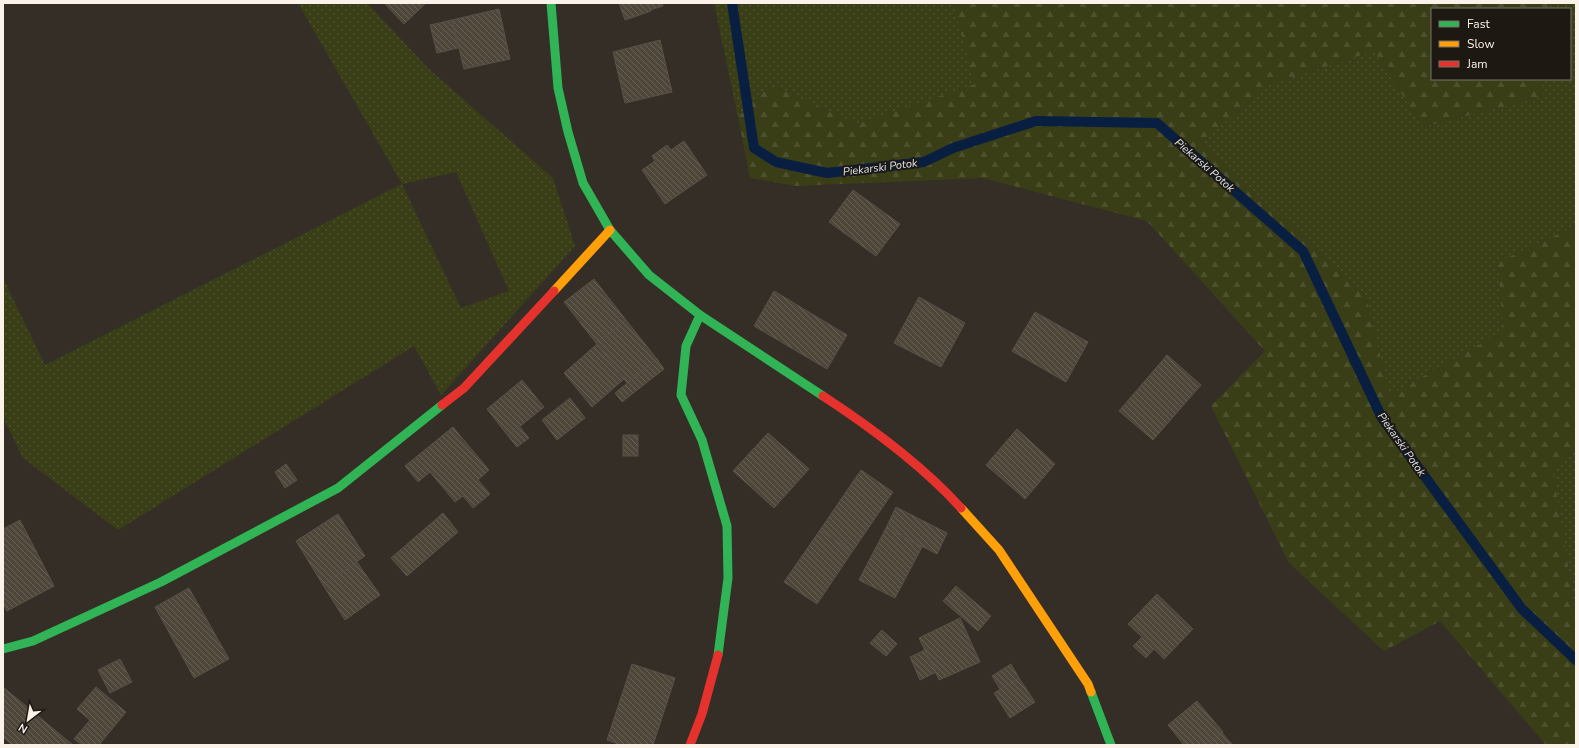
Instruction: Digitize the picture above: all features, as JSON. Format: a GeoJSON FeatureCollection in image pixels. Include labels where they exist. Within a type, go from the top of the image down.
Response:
{"type":"FeatureCollection","features":[{"type":"Feature","properties":{"kind":"street"},"geometry":{"type":"LineString","coordinates":[[551,3],[558,88],[568,132],[583,183],[610,230],[649,275],[700,315],[864,423],[943,488],[999,550],[1088,684],[1111,745]]}},
{"type":"Feature","properties":{"kind":"street"},"geometry":{"type":"LineString","coordinates":[[3,649],[34,642],[161,582],[338,488],[464,388],[610,230]]}},
{"type":"Feature","properties":{"kind":"street"},"geometry":{"type":"LineString","coordinates":[[690,745],[702,714],[720,649],[728,578],[727,526],[702,440],[681,395],[686,346],[700,315]]}},
{"type":"Feature","properties":{"kind":"green space"},"geometry":{"type":"Polygon","coordinates":[[[298,3],[367,3],[429,69],[553,178],[575,246],[441,395],[414,346],[118,530],[23,458],[3,417],[3,278],[45,365],[402,184],[298,3]],[[456,172],[402,184],[461,308],[509,291],[456,172]]]}},
{"type":"Feature","properties":{"kind":"green space"},"geometry":{"type":"Polygon","coordinates":[[[714,3],[953,3],[976,84],[857,124],[771,85],[738,117],[714,3]]]}},
{"type":"Feature","properties":{"kind":"green space"},"geometry":{"type":"Polygon","coordinates":[[[953,3],[1550,3],[1550,8],[1431,8],[1431,80],[1544,80],[1542,97],[1423,127],[1374,51],[1270,85],[1201,142],[1366,297],[1390,395],[1503,331],[1498,262],[1576,226],[1576,449],[1553,471],[1576,615],[1576,745],[1546,745],[1440,621],[1384,651],[1289,563],[1211,406],[1265,351],[1147,221],[983,178],[796,186],[750,178],[738,117],[771,85],[857,124],[975,84],[953,3]]]}},
{"type":"Feature","properties":{"kind":"green space"},"geometry":{"type":"Polygon","coordinates":[[[1550,3],[1576,3],[1576,226],[1498,262],[1503,331],[1390,395],[1366,297],[1201,142],[1270,85],[1374,51],[1423,127],[1542,97],[1544,80],[1571,80],[1571,8],[1550,8],[1550,3]]]}},
{"type":"Feature","properties":{"kind":"green space"},"geometry":{"type":"Polygon","coordinates":[[[1576,449],[1576,615],[1553,471],[1576,449]]]}},
{"type":"Feature","properties":{"kind":"building"},"geometry":{"type":"Polygon","coordinates":[[[384,3],[426,3],[404,24],[384,3]]]}},
{"type":"Feature","properties":{"kind":"building"},"geometry":{"type":"Polygon","coordinates":[[[619,3],[648,3],[651,11],[625,20],[619,3]]]}},
{"type":"Feature","properties":{"kind":"building"},"geometry":{"type":"Polygon","coordinates":[[[648,3],[662,3],[663,6],[650,10],[648,3]]]}},
{"type":"Feature","properties":{"kind":"building"},"geometry":{"type":"Polygon","coordinates":[[[499,9],[510,59],[464,69],[452,20],[499,9]]]}},
{"type":"Feature","properties":{"kind":"building"},"geometry":{"type":"Polygon","coordinates":[[[452,20],[458,48],[437,53],[430,25],[452,20]]]}},
{"type":"Feature","properties":{"kind":"building"},"geometry":{"type":"Polygon","coordinates":[[[660,40],[672,92],[625,103],[613,52],[660,40]]]}},
{"type":"Feature","properties":{"kind":"building"},"geometry":{"type":"Polygon","coordinates":[[[684,141],[707,175],[665,204],[642,170],[655,161],[652,156],[667,145],[671,150],[684,141]]]}},
{"type":"Feature","properties":{"kind":"building"},"geometry":{"type":"Polygon","coordinates":[[[853,190],[900,224],[876,256],[829,222],[853,190]]]}},
{"type":"Feature","properties":{"kind":"building"},"geometry":{"type":"Polygon","coordinates":[[[594,279],[626,320],[596,343],[564,302],[594,279]]]}},
{"type":"Feature","properties":{"kind":"building"},"geometry":{"type":"Polygon","coordinates":[[[774,291],[847,335],[827,369],[754,326],[774,291]]]}},
{"type":"Feature","properties":{"kind":"building"},"geometry":{"type":"Polygon","coordinates":[[[919,297],[965,323],[941,367],[894,343],[919,297]]]}},
{"type":"Feature","properties":{"kind":"building"},"geometry":{"type":"Polygon","coordinates":[[[1035,312],[1088,342],[1066,382],[1012,351],[1035,312]]]}},
{"type":"Feature","properties":{"kind":"building"},"geometry":{"type":"Polygon","coordinates":[[[626,320],[657,359],[627,383],[596,343],[626,320]]]}},
{"type":"Feature","properties":{"kind":"building"},"geometry":{"type":"Polygon","coordinates":[[[597,344],[624,379],[592,407],[564,373],[597,344]]]}},
{"type":"Feature","properties":{"kind":"building"},"geometry":{"type":"Polygon","coordinates":[[[1167,355],[1201,385],[1153,440],[1119,411],[1167,355]]]}},
{"type":"Feature","properties":{"kind":"building"},"geometry":{"type":"Polygon","coordinates":[[[657,359],[664,369],[622,402],[615,393],[657,359]]]}},
{"type":"Feature","properties":{"kind":"building"},"geometry":{"type":"Polygon","coordinates":[[[522,380],[544,407],[508,436],[487,409],[522,380]]]}},
{"type":"Feature","properties":{"kind":"building"},"geometry":{"type":"Polygon","coordinates":[[[570,398],[585,418],[557,440],[542,420],[570,398]]]}},
{"type":"Feature","properties":{"kind":"building"},"geometry":{"type":"Polygon","coordinates":[[[519,426],[529,438],[517,447],[508,436],[519,426]]]}},
{"type":"Feature","properties":{"kind":"building"},"geometry":{"type":"Polygon","coordinates":[[[453,427],[489,470],[478,480],[490,494],[473,508],[463,496],[455,502],[430,472],[418,482],[405,466],[453,427]]]}},
{"type":"Feature","properties":{"kind":"building"},"geometry":{"type":"Polygon","coordinates":[[[1017,429],[1055,464],[1025,499],[986,465],[1017,429]]]}},
{"type":"Feature","properties":{"kind":"building"},"geometry":{"type":"Polygon","coordinates":[[[768,433],[809,469],[774,508],[733,471],[768,433]]]}},
{"type":"Feature","properties":{"kind":"building"},"geometry":{"type":"Polygon","coordinates":[[[623,435],[638,435],[638,456],[623,456],[623,435]]]}},
{"type":"Feature","properties":{"kind":"building"},"geometry":{"type":"Polygon","coordinates":[[[286,464],[297,480],[285,488],[275,472],[286,464]]]}},
{"type":"Feature","properties":{"kind":"building"},"geometry":{"type":"Polygon","coordinates":[[[861,470],[893,492],[852,552],[820,530],[861,470]]]}},
{"type":"Feature","properties":{"kind":"building"},"geometry":{"type":"Polygon","coordinates":[[[896,507],[947,533],[937,554],[886,528],[896,507]]]}},
{"type":"Feature","properties":{"kind":"building"},"geometry":{"type":"Polygon","coordinates":[[[443,513],[458,532],[407,576],[391,558],[443,513]]]}},
{"type":"Feature","properties":{"kind":"building"},"geometry":{"type":"Polygon","coordinates":[[[338,514],[365,556],[323,585],[296,541],[338,514]]]}},
{"type":"Feature","properties":{"kind":"building"},"geometry":{"type":"Polygon","coordinates":[[[20,520],[54,586],[7,611],[3,603],[3,529],[20,520]]]}},
{"type":"Feature","properties":{"kind":"building"},"geometry":{"type":"Polygon","coordinates":[[[886,528],[922,547],[895,598],[859,580],[886,528]]]}},
{"type":"Feature","properties":{"kind":"building"},"geometry":{"type":"Polygon","coordinates":[[[820,530],[852,552],[817,604],[784,582],[820,530]]]}},
{"type":"Feature","properties":{"kind":"building"},"geometry":{"type":"Polygon","coordinates":[[[357,562],[380,595],[345,620],[323,585],[357,562]]]}},
{"type":"Feature","properties":{"kind":"building"},"geometry":{"type":"Polygon","coordinates":[[[956,586],[991,616],[978,631],[943,601],[956,586]]]}},
{"type":"Feature","properties":{"kind":"building"},"geometry":{"type":"Polygon","coordinates":[[[189,588],[229,659],[194,678],[155,607],[189,588]]]}},
{"type":"Feature","properties":{"kind":"building"},"geometry":{"type":"Polygon","coordinates":[[[1157,594],[1193,629],[1164,659],[1154,649],[1146,658],[1133,646],[1142,637],[1128,624],[1157,594]]]}},
{"type":"Feature","properties":{"kind":"building"},"geometry":{"type":"Polygon","coordinates":[[[960,618],[980,662],[939,680],[919,638],[960,618]]]}},
{"type":"Feature","properties":{"kind":"building"},"geometry":{"type":"Polygon","coordinates":[[[882,630],[897,644],[886,656],[870,643],[882,630]]]}},
{"type":"Feature","properties":{"kind":"building"},"geometry":{"type":"Polygon","coordinates":[[[925,650],[936,672],[920,680],[910,657],[925,650]]]}},
{"type":"Feature","properties":{"kind":"building"},"geometry":{"type":"Polygon","coordinates":[[[120,659],[132,682],[110,693],[98,670],[120,659]]]}},
{"type":"Feature","properties":{"kind":"building"},"geometry":{"type":"Polygon","coordinates":[[[632,664],[675,678],[653,745],[621,745],[607,740],[632,664]]]}},
{"type":"Feature","properties":{"kind":"building"},"geometry":{"type":"Polygon","coordinates":[[[1011,664],[1019,678],[1000,689],[992,676],[1011,664]]]}},
{"type":"Feature","properties":{"kind":"building"},"geometry":{"type":"Polygon","coordinates":[[[1019,678],[1035,702],[1010,718],[994,693],[1019,678]]]}},
{"type":"Feature","properties":{"kind":"building"},"geometry":{"type":"Polygon","coordinates":[[[3,687],[73,745],[12,745],[3,737],[3,687]]]}},
{"type":"Feature","properties":{"kind":"building"},"geometry":{"type":"Polygon","coordinates":[[[96,687],[126,712],[99,745],[82,745],[74,739],[90,720],[77,709],[96,687]]]}},
{"type":"Feature","properties":{"kind":"building"},"geometry":{"type":"Polygon","coordinates":[[[1197,701],[1223,732],[1208,745],[1184,745],[1168,725],[1197,701]]]}},
{"type":"Feature","properties":{"kind":"building"},"geometry":{"type":"Polygon","coordinates":[[[1222,733],[1233,745],[1208,745],[1222,733]]]}},
{"type":"Feature","properties":{"kind":"waterway","name":"Piekarski Potok"},"geometry":{"type":"LineString","coordinates":[[732,3],[754,148],[776,162],[827,173],[924,162],[953,148],[1036,121],[1157,123],[1303,251],[1382,418],[1522,609],[1576,660]]}},
{"type":"Feature","properties":{"kind":"traffic: fast"},"geometry":{"type":"LineString","coordinates":[[551,3],[558,88],[568,132],[583,183],[610,230],[649,275],[700,315],[823,396]]}},
{"type":"Feature","properties":{"kind":"traffic: fast"},"geometry":{"type":"LineString","coordinates":[[700,315],[686,346],[681,395],[702,440],[727,526],[728,578],[718,655]]}},
{"type":"Feature","properties":{"kind":"traffic: fast"},"geometry":{"type":"LineString","coordinates":[[3,649],[33,641],[161,582],[338,488],[442,405]]}},
{"type":"Feature","properties":{"kind":"traffic: fast"},"geometry":{"type":"LineString","coordinates":[[1091,692],[1111,745]]}},
{"type":"Feature","properties":{"kind":"traffic: slow"},"geometry":{"type":"LineString","coordinates":[[554,291],[610,230]]}},
{"type":"Feature","properties":{"kind":"traffic: slow"},"geometry":{"type":"LineString","coordinates":[[961,508],[999,550],[1088,684],[1091,692]]}},
{"type":"Feature","properties":{"kind":"traffic: jam"},"geometry":{"type":"LineString","coordinates":[[442,405],[464,388],[554,291]]}},
{"type":"Feature","properties":{"kind":"traffic: jam"},"geometry":{"type":"LineString","coordinates":[[823,396],[896,448],[930,477],[961,508]]}},
{"type":"Feature","properties":{"kind":"traffic: jam"},"geometry":{"type":"LineString","coordinates":[[690,745],[702,714],[718,655]]}}]}
